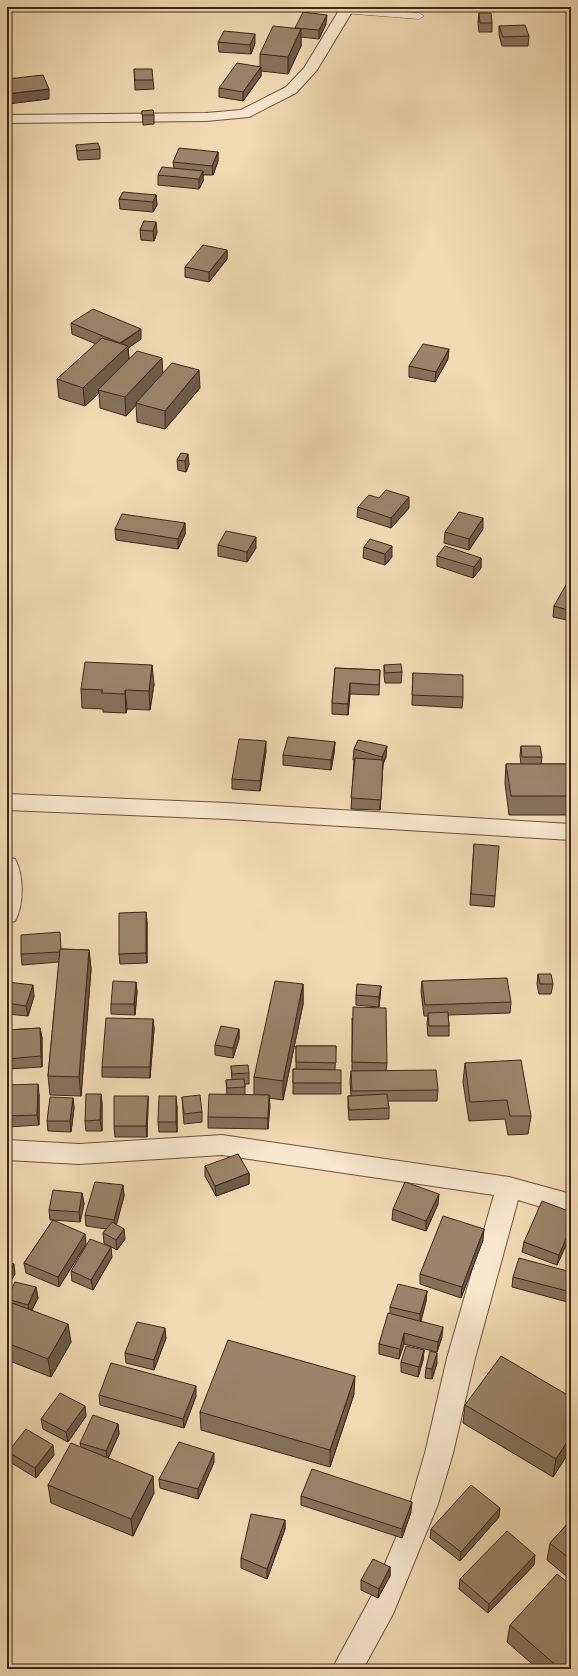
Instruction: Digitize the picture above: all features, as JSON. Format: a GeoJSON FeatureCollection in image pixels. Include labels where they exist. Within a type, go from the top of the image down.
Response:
{"type":"FeatureCollection","features":[{"type":"Feature","properties":{"kind":"street"},"geometry":{"type":"LineString","coordinates":[[7,119],[244,114],[291,90],[310,70],[347,9]]}},
{"type":"Feature","properties":{"kind":"street"},"geometry":{"type":"LineString","coordinates":[[7,802],[243,812],[571,832]]}},
{"type":"Feature","properties":{"kind":"street"},"geometry":{"type":"LineString","coordinates":[[7,865],[11,897],[7,915]]}},
{"type":"Feature","properties":{"kind":"street"},"geometry":{"type":"LineString","coordinates":[[7,1150],[79,1154],[222,1145],[509,1187],[571,1205]]}},
{"type":"Feature","properties":{"kind":"street"},"geometry":{"type":"LineString","coordinates":[[347,1669],[383,1604],[424,1504],[439,1453],[461,1358],[509,1187]]}},
{"type":"Feature","properties":{"kind":"lane"},"geometry":{"type":"LineString","coordinates":[[347,9],[418,16]]}},
{"type":"Feature","properties":{"kind":"building"},"geometry":{"type":"Polygon","coordinates":[[[303,12],[327,15],[319,30],[295,28],[303,12]]]}},
{"type":"Feature","properties":{"kind":"building"},"geometry":{"type":"Polygon","coordinates":[[[479,13],[491,13],[492,23],[480,23],[479,13]]]}},
{"type":"Feature","properties":{"kind":"building"},"geometry":{"type":"Polygon","coordinates":[[[525,25],[529,36],[503,37],[499,26],[525,25]]]}},
{"type":"Feature","properties":{"kind":"building"},"geometry":{"type":"Polygon","coordinates":[[[273,26],[301,29],[288,57],[260,54],[273,26]]]}},
{"type":"Feature","properties":{"kind":"building"},"geometry":{"type":"Polygon","coordinates":[[[224,31],[255,34],[250,45],[218,42],[224,31]]]}},
{"type":"Feature","properties":{"kind":"building"},"geometry":{"type":"Polygon","coordinates":[[[237,63],[261,67],[243,92],[219,88],[237,63]]]}},
{"type":"Feature","properties":{"kind":"building"},"geometry":{"type":"Polygon","coordinates":[[[134,69],[152,69],[153,80],[135,80],[134,69]]]}},
{"type":"Feature","properties":{"kind":"building"},"geometry":{"type":"Polygon","coordinates":[[[43,75],[49,89],[7,94],[7,79],[43,75]]]}},
{"type":"Feature","properties":{"kind":"building"},"geometry":{"type":"Polygon","coordinates":[[[153,110],[154,115],[142,115],[142,111],[153,110]]]}},
{"type":"Feature","properties":{"kind":"building"},"geometry":{"type":"Polygon","coordinates":[[[98,143],[100,149],[77,151],[76,145],[98,143]]]}},
{"type":"Feature","properties":{"kind":"building"},"geometry":{"type":"Polygon","coordinates":[[[179,148],[218,152],[212,166],[173,162],[179,148]]]}},
{"type":"Feature","properties":{"kind":"building"},"geometry":{"type":"Polygon","coordinates":[[[162,167],[203,171],[199,179],[158,175],[162,167]]]}},
{"type":"Feature","properties":{"kind":"building"},"geometry":{"type":"Polygon","coordinates":[[[123,192],[156,195],[153,202],[119,199],[123,192]]]}},
{"type":"Feature","properties":{"kind":"building"},"geometry":{"type":"Polygon","coordinates":[[[144,221],[156,222],[153,231],[140,230],[144,221]]]}},
{"type":"Feature","properties":{"kind":"building"},"geometry":{"type":"Polygon","coordinates":[[[203,245],[227,250],[209,272],[185,267],[203,245]]]}},
{"type":"Feature","properties":{"kind":"building"},"geometry":{"type":"Polygon","coordinates":[[[93,309],[141,329],[120,343],[71,323],[93,309]]]}},
{"type":"Feature","properties":{"kind":"building"},"geometry":{"type":"Polygon","coordinates":[[[102,338],[128,346],[83,388],[57,379],[102,338]]]}},
{"type":"Feature","properties":{"kind":"building"},"geometry":{"type":"Polygon","coordinates":[[[423,344],[449,349],[436,372],[409,366],[423,344]]]}},
{"type":"Feature","properties":{"kind":"building"},"geometry":{"type":"Polygon","coordinates":[[[137,351],[162,358],[125,397],[98,390],[137,351]]]}},
{"type":"Feature","properties":{"kind":"building"},"geometry":{"type":"Polygon","coordinates":[[[172,363],[199,370],[165,411],[136,403],[172,363]]]}},
{"type":"Feature","properties":{"kind":"building"},"geometry":{"type":"Polygon","coordinates":[[[181,453],[188,454],[185,461],[177,460],[181,453]]]}},
{"type":"Feature","properties":{"kind":"building"},"geometry":{"type":"Polygon","coordinates":[[[386,490],[409,497],[391,518],[358,507],[369,495],[379,498],[386,490]]]}},
{"type":"Feature","properties":{"kind":"building"},"geometry":{"type":"Polygon","coordinates":[[[459,512],[483,518],[469,539],[445,532],[459,512]]]}},
{"type":"Feature","properties":{"kind":"building"},"geometry":{"type":"Polygon","coordinates":[[[122,514],[185,523],[178,539],[115,529],[122,514]]]}},
{"type":"Feature","properties":{"kind":"building"},"geometry":{"type":"Polygon","coordinates":[[[226,531],[256,537],[247,552],[218,545],[226,531]]]}},
{"type":"Feature","properties":{"kind":"building"},"geometry":{"type":"Polygon","coordinates":[[[370,539],[392,546],[385,554],[364,547],[370,539]]]}},
{"type":"Feature","properties":{"kind":"building"},"geometry":{"type":"Polygon","coordinates":[[[445,546],[481,558],[474,567],[437,556],[445,546]]]}},
{"type":"Feature","properties":{"kind":"building"},"geometry":{"type":"Polygon","coordinates":[[[567,583],[571,584],[571,611],[554,606],[567,583]]]}},
{"type":"Feature","properties":{"kind":"building"},"geometry":{"type":"Polygon","coordinates":[[[85,662],[152,665],[149,691],[125,690],[125,694],[101,693],[103,690],[81,689],[85,662]]]}},
{"type":"Feature","properties":{"kind":"building"},"geometry":{"type":"Polygon","coordinates":[[[401,664],[402,672],[385,673],[384,665],[401,664]]]}},
{"type":"Feature","properties":{"kind":"building"},"geometry":{"type":"Polygon","coordinates":[[[335,668],[380,670],[379,685],[350,683],[348,704],[332,703],[335,668]]]}},
{"type":"Feature","properties":{"kind":"building"},"geometry":{"type":"Polygon","coordinates":[[[413,673],[463,675],[463,697],[412,695],[413,673]]]}},
{"type":"Feature","properties":{"kind":"building"},"geometry":{"type":"Polygon","coordinates":[[[288,737],[335,742],[331,760],[283,755],[288,737]]]}},
{"type":"Feature","properties":{"kind":"building"},"geometry":{"type":"Polygon","coordinates":[[[239,739],[266,741],[260,781],[232,779],[239,739]]]}},
{"type":"Feature","properties":{"kind":"building"},"geometry":{"type":"Polygon","coordinates":[[[358,740],[387,746],[382,757],[354,749],[358,740]]]}},
{"type":"Feature","properties":{"kind":"building"},"geometry":{"type":"Polygon","coordinates":[[[521,746],[540,746],[542,757],[522,757],[521,746]]]}},
{"type":"Feature","properties":{"kind":"building"},"geometry":{"type":"Polygon","coordinates":[[[355,758],[383,760],[381,800],[351,798],[355,758]]]}},
{"type":"Feature","properties":{"kind":"building"},"geometry":{"type":"Polygon","coordinates":[[[506,764],[571,764],[571,796],[511,796],[506,764]]]}},
{"type":"Feature","properties":{"kind":"building"},"geometry":{"type":"Polygon","coordinates":[[[474,844],[499,846],[495,896],[471,894],[474,844]]]}},
{"type":"Feature","properties":{"kind":"building"},"geometry":{"type":"Polygon","coordinates":[[[146,912],[146,953],[119,954],[119,913],[146,912]]]}},
{"type":"Feature","properties":{"kind":"building"},"geometry":{"type":"Polygon","coordinates":[[[60,932],[60,952],[21,954],[21,935],[60,932]]]}},
{"type":"Feature","properties":{"kind":"building"},"geometry":{"type":"Polygon","coordinates":[[[60,949],[89,950],[79,1077],[48,1076],[60,949]]]}},
{"type":"Feature","properties":{"kind":"building"},"geometry":{"type":"Polygon","coordinates":[[[538,974],[551,974],[553,984],[540,984],[538,974]]]}},
{"type":"Feature","properties":{"kind":"building"},"geometry":{"type":"Polygon","coordinates":[[[507,978],[511,1002],[425,1005],[422,981],[507,978]]]}},
{"type":"Feature","properties":{"kind":"building"},"geometry":{"type":"Polygon","coordinates":[[[113,981],[136,982],[134,1004],[111,1004],[113,981]]]}},
{"type":"Feature","properties":{"kind":"building"},"geometry":{"type":"Polygon","coordinates":[[[275,981],[303,984],[283,1081],[254,1077],[275,981]]]}},
{"type":"Feature","properties":{"kind":"building"},"geometry":{"type":"Polygon","coordinates":[[[7,982],[33,985],[26,1006],[7,1003],[7,982]]]}},
{"type":"Feature","properties":{"kind":"building"},"geometry":{"type":"Polygon","coordinates":[[[357,984],[381,986],[379,997],[356,995],[357,984]]]}},
{"type":"Feature","properties":{"kind":"building"},"geometry":{"type":"Polygon","coordinates":[[[353,1007],[386,1008],[387,1063],[352,1062],[353,1007]]]}},
{"type":"Feature","properties":{"kind":"building"},"geometry":{"type":"Polygon","coordinates":[[[448,1012],[449,1026],[429,1026],[428,1013],[448,1012]]]}},
{"type":"Feature","properties":{"kind":"building"},"geometry":{"type":"Polygon","coordinates":[[[106,1018],[153,1019],[150,1067],[102,1067],[106,1018]]]}},
{"type":"Feature","properties":{"kind":"building"},"geometry":{"type":"Polygon","coordinates":[[[221,1026],[239,1029],[233,1048],[215,1045],[221,1026]]]}},
{"type":"Feature","properties":{"kind":"building"},"geometry":{"type":"Polygon","coordinates":[[[40,1028],[41,1056],[7,1059],[7,1030],[40,1028]]]}},
{"type":"Feature","properties":{"kind":"building"},"geometry":{"type":"Polygon","coordinates":[[[296,1046],[336,1046],[336,1063],[296,1062],[296,1046]]]}},
{"type":"Feature","properties":{"kind":"building"},"geometry":{"type":"Polygon","coordinates":[[[521,1060],[531,1116],[510,1116],[507,1100],[470,1102],[465,1063],[521,1060]]]}},
{"type":"Feature","properties":{"kind":"building"},"geometry":{"type":"Polygon","coordinates":[[[248,1065],[249,1073],[232,1074],[231,1066],[248,1065]]]}},
{"type":"Feature","properties":{"kind":"building"},"geometry":{"type":"Polygon","coordinates":[[[293,1069],[341,1070],[341,1083],[293,1083],[293,1069]]]}},
{"type":"Feature","properties":{"kind":"building"},"geometry":{"type":"Polygon","coordinates":[[[436,1070],[438,1090],[352,1091],[351,1071],[436,1070]]]}},
{"type":"Feature","properties":{"kind":"building"},"geometry":{"type":"Polygon","coordinates":[[[244,1079],[245,1087],[227,1088],[226,1080],[244,1079]]]}},
{"type":"Feature","properties":{"kind":"building"},"geometry":{"type":"Polygon","coordinates":[[[38,1084],[37,1115],[7,1116],[7,1085],[38,1084]]]}},
{"type":"Feature","properties":{"kind":"building"},"geometry":{"type":"Polygon","coordinates":[[[86,1094],[101,1094],[100,1120],[85,1121],[86,1094]]]}},
{"type":"Feature","properties":{"kind":"building"},"geometry":{"type":"Polygon","coordinates":[[[209,1094],[269,1095],[268,1118],[208,1117],[209,1094]]]}},
{"type":"Feature","properties":{"kind":"building"},"geometry":{"type":"Polygon","coordinates":[[[387,1094],[389,1108],[349,1110],[348,1096],[387,1094]]]}},
{"type":"Feature","properties":{"kind":"building"},"geometry":{"type":"Polygon","coordinates":[[[200,1095],[202,1112],[184,1114],[182,1097],[200,1095]]]}},
{"type":"Feature","properties":{"kind":"building"},"geometry":{"type":"Polygon","coordinates":[[[114,1096],[148,1096],[146,1126],[114,1126],[114,1096]]]}},
{"type":"Feature","properties":{"kind":"building"},"geometry":{"type":"Polygon","coordinates":[[[159,1096],[176,1096],[176,1122],[158,1122],[159,1096]]]}},
{"type":"Feature","properties":{"kind":"building"},"geometry":{"type":"Polygon","coordinates":[[[50,1097],[73,1098],[70,1121],[47,1121],[50,1097]]]}},
{"type":"Feature","properties":{"kind":"building"},"geometry":{"type":"Polygon","coordinates":[[[238,1154],[249,1173],[215,1186],[205,1166],[238,1154]]]}},
{"type":"Feature","properties":{"kind":"building"},"geometry":{"type":"Polygon","coordinates":[[[95,1182],[123,1185],[114,1220],[85,1215],[95,1182]]]}},
{"type":"Feature","properties":{"kind":"building"},"geometry":{"type":"Polygon","coordinates":[[[405,1182],[439,1194],[426,1221],[393,1209],[405,1182]]]}},
{"type":"Feature","properties":{"kind":"building"},"geometry":{"type":"Polygon","coordinates":[[[53,1190],[82,1193],[79,1212],[49,1210],[53,1190]]]}},
{"type":"Feature","properties":{"kind":"building"},"geometry":{"type":"Polygon","coordinates":[[[542,1201],[571,1212],[571,1227],[559,1255],[524,1242],[542,1201]]]}},
{"type":"Feature","properties":{"kind":"building"},"geometry":{"type":"Polygon","coordinates":[[[443,1216],[484,1229],[462,1287],[420,1274],[443,1216]]]}},
{"type":"Feature","properties":{"kind":"building"},"geometry":{"type":"Polygon","coordinates":[[[53,1220],[85,1234],[58,1277],[24,1263],[53,1220]]]}},
{"type":"Feature","properties":{"kind":"building"},"geometry":{"type":"Polygon","coordinates":[[[112,1222],[124,1229],[116,1240],[103,1233],[112,1222]]]}},
{"type":"Feature","properties":{"kind":"building"},"geometry":{"type":"Polygon","coordinates":[[[90,1239],[111,1247],[91,1280],[71,1271],[90,1239]]]}},
{"type":"Feature","properties":{"kind":"building"},"geometry":{"type":"Polygon","coordinates":[[[519,1258],[571,1272],[571,1292],[513,1277],[519,1258]]]}},
{"type":"Feature","properties":{"kind":"building"},"geometry":{"type":"Polygon","coordinates":[[[7,1262],[14,1264],[7,1275],[7,1262]]]}},
{"type":"Feature","properties":{"kind":"building"},"geometry":{"type":"Polygon","coordinates":[[[15,1282],[36,1287],[28,1305],[7,1299],[15,1282]]]}},
{"type":"Feature","properties":{"kind":"building"},"geometry":{"type":"Polygon","coordinates":[[[398,1284],[427,1291],[420,1314],[390,1307],[398,1284]]]}},
{"type":"Feature","properties":{"kind":"building"},"geometry":{"type":"Polygon","coordinates":[[[7,1301],[68,1324],[48,1359],[7,1343],[7,1301]]]}},
{"type":"Feature","properties":{"kind":"building"},"geometry":{"type":"Polygon","coordinates":[[[388,1313],[443,1327],[438,1342],[404,1333],[400,1349],[379,1344],[388,1313]]]}},
{"type":"Feature","properties":{"kind":"building"},"geometry":{"type":"Polygon","coordinates":[[[137,1322],[165,1328],[154,1360],[125,1353],[137,1322]]]}},
{"type":"Feature","properties":{"kind":"building"},"geometry":{"type":"Polygon","coordinates":[[[228,1340],[355,1376],[330,1450],[200,1412],[228,1340]]]}},
{"type":"Feature","properties":{"kind":"building"},"geometry":{"type":"Polygon","coordinates":[[[406,1346],[424,1350],[419,1367],[401,1362],[406,1346]]]}},
{"type":"Feature","properties":{"kind":"building"},"geometry":{"type":"Polygon","coordinates":[[[430,1351],[437,1353],[432,1369],[426,1368],[430,1351]]]}},
{"type":"Feature","properties":{"kind":"building"},"geometry":{"type":"Polygon","coordinates":[[[501,1356],[571,1397],[571,1436],[556,1459],[465,1405],[501,1356]]]}},
{"type":"Feature","properties":{"kind":"building"},"geometry":{"type":"Polygon","coordinates":[[[111,1363],[196,1386],[183,1419],[99,1395],[111,1363]]]}},
{"type":"Feature","properties":{"kind":"building"},"geometry":{"type":"Polygon","coordinates":[[[60,1393],[85,1406],[66,1432],[41,1419],[60,1393]]]}},
{"type":"Feature","properties":{"kind":"building"},"geometry":{"type":"Polygon","coordinates":[[[93,1415],[118,1424],[106,1451],[80,1443],[93,1415]]]}},
{"type":"Feature","properties":{"kind":"building"},"geometry":{"type":"Polygon","coordinates":[[[26,1429],[53,1445],[35,1468],[8,1452],[26,1429]]]}},
{"type":"Feature","properties":{"kind":"building"},"geometry":{"type":"Polygon","coordinates":[[[179,1442],[214,1453],[198,1489],[159,1479],[179,1442]]]}},
{"type":"Feature","properties":{"kind":"building"},"geometry":{"type":"Polygon","coordinates":[[[71,1443],[153,1476],[131,1519],[48,1485],[71,1443]]]}},
{"type":"Feature","properties":{"kind":"building"},"geometry":{"type":"Polygon","coordinates":[[[312,1469],[412,1502],[402,1529],[301,1496],[312,1469]]]}},
{"type":"Feature","properties":{"kind":"building"},"geometry":{"type":"Polygon","coordinates":[[[471,1485],[500,1508],[461,1552],[431,1529],[471,1485]]]}},
{"type":"Feature","properties":{"kind":"building"},"geometry":{"type":"Polygon","coordinates":[[[251,1514],[285,1520],[267,1569],[241,1558],[251,1514]]]}},
{"type":"Feature","properties":{"kind":"building"},"geometry":{"type":"Polygon","coordinates":[[[571,1520],[571,1560],[550,1543],[571,1520]]]}},
{"type":"Feature","properties":{"kind":"building"},"geometry":{"type":"Polygon","coordinates":[[[507,1531],[535,1555],[489,1604],[460,1579],[507,1531]]]}},
{"type":"Feature","properties":{"kind":"building"},"geometry":{"type":"Polygon","coordinates":[[[373,1559],[390,1567],[379,1589],[361,1580],[373,1559]]]}},
{"type":"Feature","properties":{"kind":"building"},"geometry":{"type":"Polygon","coordinates":[[[557,1574],[571,1585],[571,1669],[560,1669],[510,1625],[557,1574]]]}}]}
